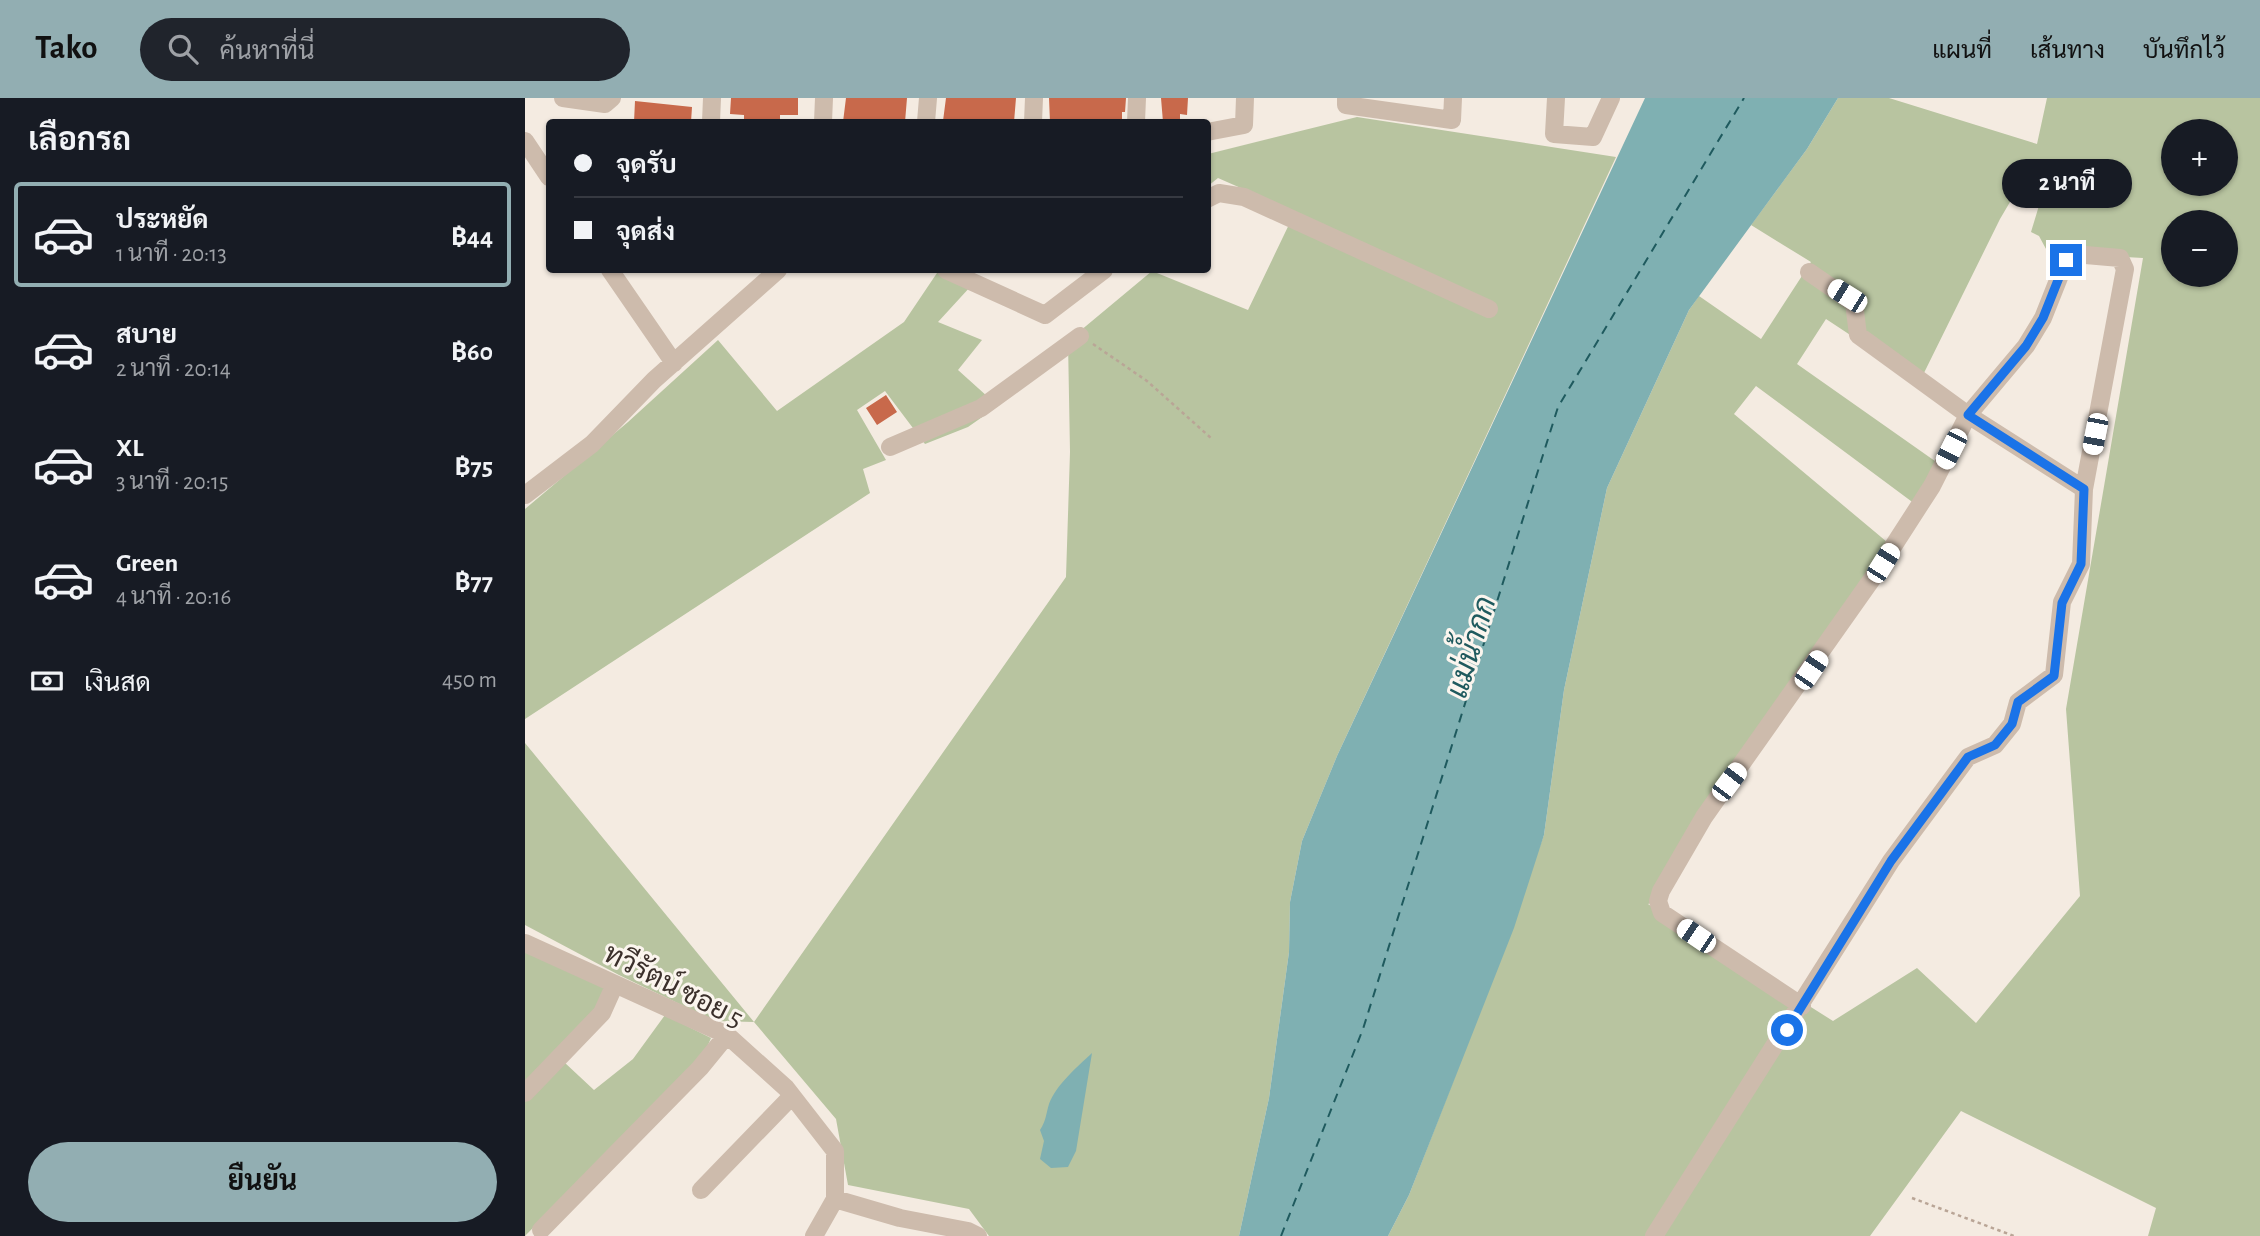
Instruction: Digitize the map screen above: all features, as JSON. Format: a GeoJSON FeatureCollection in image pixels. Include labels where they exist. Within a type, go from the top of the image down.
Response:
{"type":"FeatureCollection","features":[{"type":"Feature","properties":{"kind":"street"},"geometry":{"type":"LineString","coordinates":[[563,98],[605,104],[612,98]]}},
{"type":"Feature","properties":{"kind":"street"},"geometry":{"type":"LineString","coordinates":[[711,119],[712,98]]}},
{"type":"Feature","properties":{"kind":"street"},"geometry":{"type":"LineString","coordinates":[[823,119],[824,98]]}},
{"type":"Feature","properties":{"kind":"street"},"geometry":{"type":"LineString","coordinates":[[926,119],[928,98]]}},
{"type":"Feature","properties":{"kind":"street"},"geometry":{"type":"LineString","coordinates":[[1033,119],[1034,98]]}},
{"type":"Feature","properties":{"kind":"street"},"geometry":{"type":"LineString","coordinates":[[1136,119],[1137,98]]}},
{"type":"Feature","properties":{"kind":"street"},"geometry":{"type":"LineString","coordinates":[[1211,131],[1244,125],[1245,98]]}},
{"type":"Feature","properties":{"kind":"street"},"geometry":{"type":"LineString","coordinates":[[1346,98],[1346,105],[1453,120],[1453,98]]}},
{"type":"Feature","properties":{"kind":"street"},"geometry":{"type":"LineString","coordinates":[[1556,98],[1554,134],[1593,137],[1611,98]]}},
{"type":"Feature","properties":{"kind":"street"},"geometry":{"type":"LineString","coordinates":[[525,141],[546,172]]}},
{"type":"Feature","properties":{"kind":"street"},"geometry":{"type":"LineString","coordinates":[[1211,196],[1219,193],[1244,197],[1489,309]]}},
{"type":"Feature","properties":{"kind":"street"},"geometry":{"type":"LineString","coordinates":[[1654,1236],[1679,1191],[1802,1006],[1891,861],[1968,757],[1995,745],[2012,724],[2018,702],[2054,676],[2062,603],[2081,564],[2084,489],[2125,269],[2120,258],[2074,254],[2066,260],[2043,318],[2026,346],[1968,415],[1932,486],[1811,670],[1704,817],[1658,901],[1662,913],[1802,1006]]}},
{"type":"Feature","properties":{"kind":"street"},"geometry":{"type":"LineString","coordinates":[[1809,272],[1854,303],[1858,335],[1873,349],[1968,415],[2084,489]]}},
{"type":"Feature","properties":{"kind":"street"},"geometry":{"type":"LineString","coordinates":[[612,273],[674,363]]}},
{"type":"Feature","properties":{"kind":"street"},"geometry":{"type":"LineString","coordinates":[[525,495],[592,443],[674,363],[776,273]]}},
{"type":"Feature","properties":{"kind":"street"},"geometry":{"type":"LineString","coordinates":[[953,273],[1045,315],[1100,273]]}},
{"type":"Feature","properties":{"kind":"street"},"geometry":{"type":"LineString","coordinates":[[890,447],[981,408],[1080,336]]}},
{"type":"Feature","properties":{"kind":"street","name":"ทวีรัตน์ ซอย 5"},"geometry":{"type":"LineString","coordinates":[[525,943],[727,1035],[792,1096],[835,1151],[835,1199],[814,1236]]}},
{"type":"Feature","properties":{"kind":"street"},"geometry":{"type":"LineString","coordinates":[[525,1093],[602,1013],[615,984]]}},
{"type":"Feature","properties":{"kind":"street"},"geometry":{"type":"LineString","coordinates":[[541,1230],[700,1068],[727,1035]]}},
{"type":"Feature","properties":{"kind":"street"},"geometry":{"type":"LineString","coordinates":[[701,1191],[792,1096]]}},
{"type":"Feature","properties":{"kind":"street"},"geometry":{"type":"LineString","coordinates":[[835,1199],[900,1219],[968,1231],[978,1236]]}},
{"type":"Feature","properties":{"kind":"path"},"geometry":{"type":"LineString","coordinates":[[1080,336],[1147,381],[1212,438]]}},
{"type":"Feature","properties":{"kind":"path"},"geometry":{"type":"LineString","coordinates":[[1912,1198],[2014,1236]]}},
{"type":"Feature","properties":{"kind":"green space"},"geometry":{"type":"Polygon","coordinates":[[[1838,98],[1889,98],[2037,144],[2047,98],[2260,98],[2260,1236],[2148,1236],[2156,1208],[1961,1111],[1870,1236],[1388,1236],[1409,1195],[1544,835],[1564,690],[1607,488],[1689,310],[1699,296],[1761,339],[1811,262],[1751,225],[1807,149],[1838,98]],[[2023,180],[2000,219],[1920,381],[1826,319],[1797,364],[1942,466],[1919,507],[1756,386],[1734,414],[1893,547],[1658,901],[1648,904],[1833,1021],[1917,968],[1976,1023],[2080,896],[2066,709],[2143,258],[2090,255],[2059,273],[2039,236],[2031,232],[2044,189],[2023,180]]]}},
{"type":"Feature","properties":{"kind":"green space"},"geometry":{"type":"Polygon","coordinates":[[[1357,117],[1616,157],[1337,756],[1302,841],[1290,902],[1289,952],[1269,1098],[1239,1236],[989,1236],[969,1209],[848,1185],[836,1119],[754,1022],[1066,577],[1070,452],[1068,341],[1150,273],[1157,273],[1248,310],[1295,212],[1218,178],[1211,184],[1211,153],[1357,117]]]}},
{"type":"Feature","properties":{"kind":"green space"},"geometry":{"type":"Polygon","coordinates":[[[937,273],[945,273],[971,286],[938,322],[982,340],[958,370],[998,406],[968,427],[925,444],[885,391],[857,410],[886,460],[863,469],[870,493],[525,719],[525,509],[628,422],[718,340],[777,411],[904,322],[937,273]]]}},
{"type":"Feature","properties":{"kind":"green space"},"geometry":{"type":"Polygon","coordinates":[[[525,743],[754,1022],[715,1021],[619,975],[525,925],[525,743]]]}},
{"type":"Feature","properties":{"kind":"green space"},"geometry":{"type":"Polygon","coordinates":[[[525,943],[615,984],[525,1093],[525,943]]]}},
{"type":"Feature","properties":{"kind":"green space"},"geometry":{"type":"Polygon","coordinates":[[[665,1015],[711,1038],[705,1052],[525,1236],[525,1099],[564,1062],[594,1090],[633,1059],[665,1015]]]}},
{"type":"Feature","properties":{"kind":"water","name":"แม่น้ำกก"},"geometry":{"type":"Polygon","coordinates":[[[1645,98],[1838,98],[1807,149],[1689,310],[1607,488],[1564,690],[1544,835],[1514,928],[1409,1195],[1388,1236],[1239,1236],[1269,1098],[1289,952],[1290,902],[1302,841],[1337,756],[1645,98]]]}},
{"type":"Feature","properties":{"kind":"water"},"geometry":{"type":"Polygon","coordinates":[[[1092,1053],[1076,1151],[1068,1167],[1051,1168],[1040,1159],[1044,1141],[1040,1130],[1049,1104],[1062,1083],[1092,1053]]]}},
{"type":"Feature","properties":{"kind":"building"},"geometry":{"type":"Polygon","coordinates":[[[731,98],[798,98],[798,115],[780,115],[780,119],[744,119],[744,115],[730,114],[731,98]]]}},
{"type":"Feature","properties":{"kind":"building"},"geometry":{"type":"Polygon","coordinates":[[[846,98],[907,98],[905,119],[843,119],[846,98]]]}},
{"type":"Feature","properties":{"kind":"building"},"geometry":{"type":"Polygon","coordinates":[[[946,98],[1016,98],[1014,119],[943,119],[946,98]]]}},
{"type":"Feature","properties":{"kind":"building"},"geometry":{"type":"Polygon","coordinates":[[[1049,98],[1126,98],[1122,119],[1050,119],[1049,98]]]}},
{"type":"Feature","properties":{"kind":"building"},"geometry":{"type":"Polygon","coordinates":[[[1161,98],[1188,98],[1187,115],[1180,114],[1180,119],[1163,119],[1161,98]]]}},
{"type":"Feature","properties":{"kind":"building"},"geometry":{"type":"Polygon","coordinates":[[[635,101],[692,107],[691,119],[634,119],[635,101]]]}},
{"type":"Feature","properties":{"kind":"building"},"geometry":{"type":"Polygon","coordinates":[[[886,395],[897,412],[877,425],[866,408],[886,395]]]}},
{"type":"Feature","properties":{"kind":"ferry route"},"geometry":{"type":"LineString","coordinates":[[1281,1236],[1363,1029],[1558,407],[1744,98]]}},
{"type":"Feature","properties":{"kind":"route"},"geometry":{"type":"LineString","coordinates":[[1787,1030],[1891,861],[1968,757],[1995,745],[2012,724],[2018,702],[2054,676],[2062,603],[2081,564],[2084,489],[1968,415],[2026,346],[2043,318],[2066,260]]}}]}
